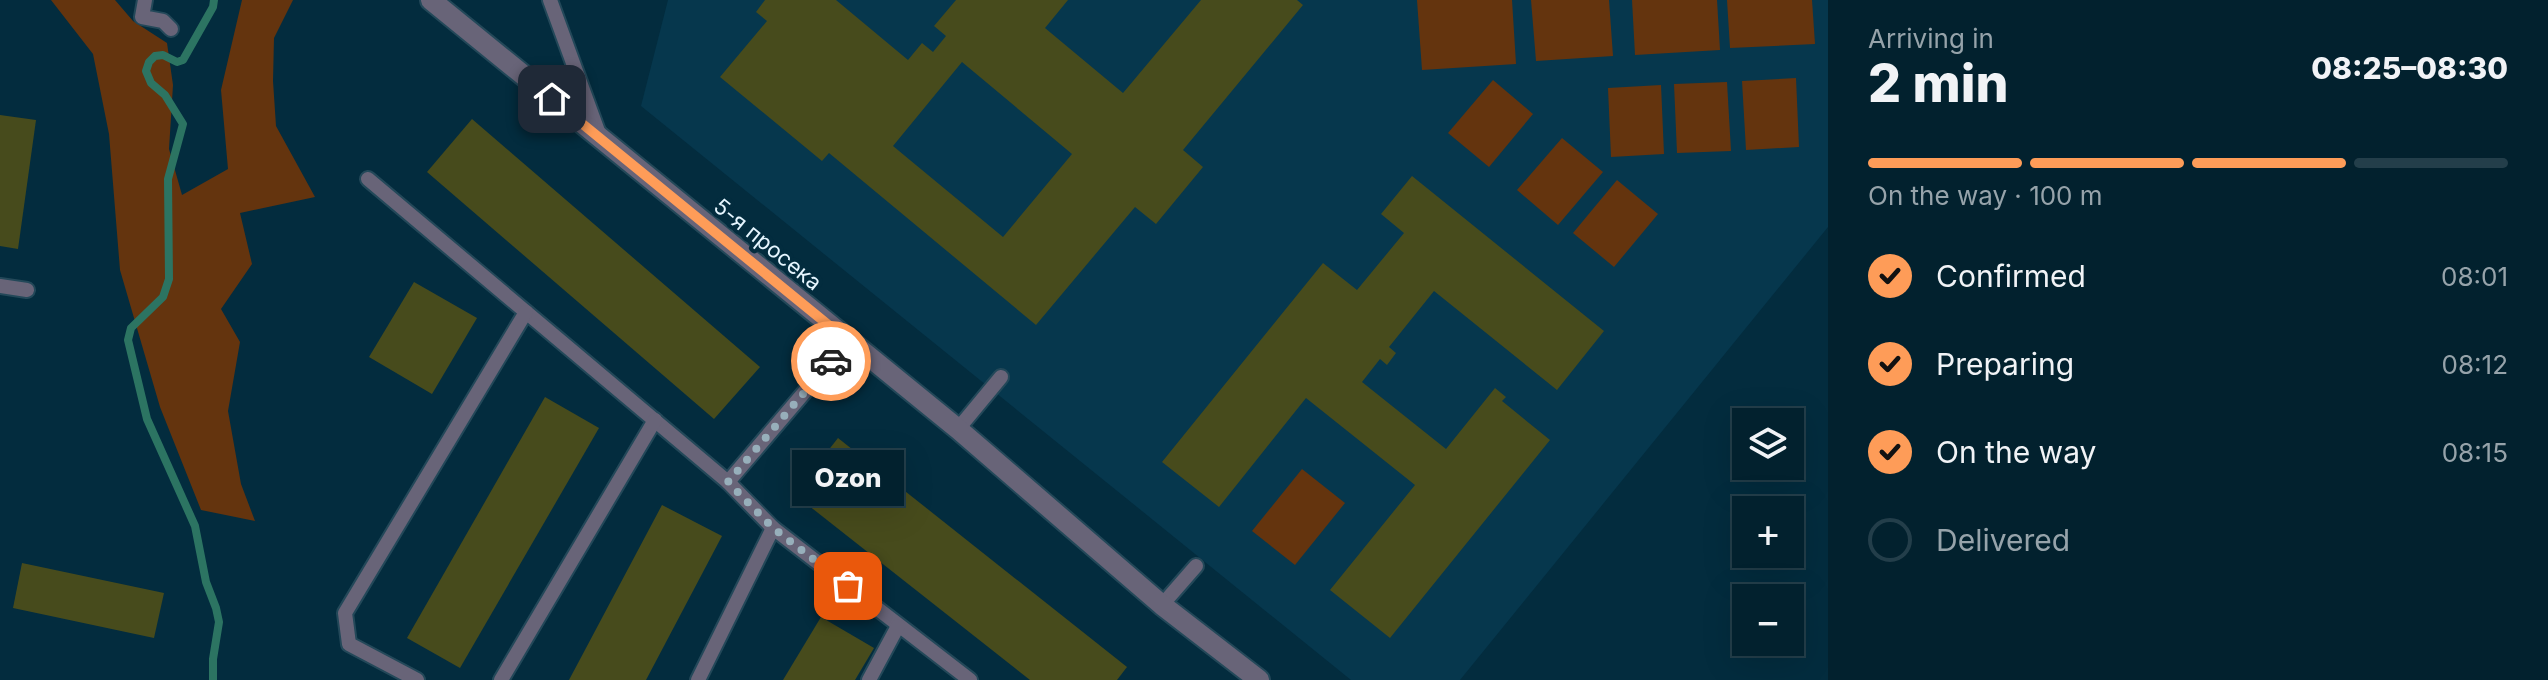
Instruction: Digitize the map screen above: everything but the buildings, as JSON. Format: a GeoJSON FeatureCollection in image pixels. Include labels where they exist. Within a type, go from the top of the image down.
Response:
{"type":"FeatureCollection","features":[{"type":"Feature","properties":{"kind":"street","name":"5-я просека"},"geometry":{"type":"LineString","coordinates":[[431,0],[958,429],[1162,605],[1259,680]]}},
{"type":"Feature","properties":{"kind":"lane"},"geometry":{"type":"LineString","coordinates":[[145,0],[142,17],[163,21],[171,29]]}},
{"type":"Feature","properties":{"kind":"lane"},"geometry":{"type":"LineString","coordinates":[[550,0],[600,138]]}},
{"type":"Feature","properties":{"kind":"lane"},"geometry":{"type":"LineString","coordinates":[[368,179],[728,482],[773,528],[970,680]]}},
{"type":"Feature","properties":{"kind":"lane"},"geometry":{"type":"LineString","coordinates":[[0,286],[27,290]]}},
{"type":"Feature","properties":{"kind":"lane"},"geometry":{"type":"LineString","coordinates":[[417,680],[349,644],[345,613],[526,312]]}},
{"type":"Feature","properties":{"kind":"lane"},"geometry":{"type":"LineString","coordinates":[[728,482],[848,341]]}},
{"type":"Feature","properties":{"kind":"lane"},"geometry":{"type":"LineString","coordinates":[[958,429],[1001,377]]}},
{"type":"Feature","properties":{"kind":"lane"},"geometry":{"type":"LineString","coordinates":[[501,680],[655,420]]}},
{"type":"Feature","properties":{"kind":"lane"},"geometry":{"type":"LineString","coordinates":[[698,680],[773,528]]}},
{"type":"Feature","properties":{"kind":"lane"},"geometry":{"type":"LineString","coordinates":[[1162,605],[1196,566]]}},
{"type":"Feature","properties":{"kind":"lane"},"geometry":{"type":"LineString","coordinates":[[869,680],[898,626]]}},
{"type":"Feature","properties":{"kind":"shaded area"},"geometry":{"type":"Polygon","coordinates":[[[51,0],[115,0],[133,21],[167,43],[173,85],[169,149],[182,195],[228,169],[221,90],[242,0],[293,0],[274,38],[276,126],[315,197],[240,213],[252,264],[221,309],[240,342],[228,411],[241,484],[255,521],[201,510],[160,407],[120,270],[109,134],[93,54],[51,0]]]}},
{"type":"Feature","properties":{"kind":"shaded area"},"geometry":{"type":"Polygon","coordinates":[[[668,0],[1828,0],[1828,227],[1460,680],[1351,680],[641,106],[668,0]]]}},
{"type":"Feature","properties":{"kind":"shaded area"},"geometry":{"type":"Polygon","coordinates":[[[1417,0],[1512,0],[1516,64],[1422,70],[1417,0]]]}},
{"type":"Feature","properties":{"kind":"shaded area"},"geometry":{"type":"Polygon","coordinates":[[[1531,0],[1609,0],[1613,56],[1536,61],[1531,0]]]}},
{"type":"Feature","properties":{"kind":"shaded area"},"geometry":{"type":"Polygon","coordinates":[[[1632,0],[1717,0],[1720,50],[1635,55],[1632,0]]]}},
{"type":"Feature","properties":{"kind":"shaded area"},"geometry":{"type":"Polygon","coordinates":[[[1727,0],[1812,0],[1815,44],[1730,48],[1727,0]]]}},
{"type":"Feature","properties":{"kind":"shaded area"},"geometry":{"type":"Polygon","coordinates":[[[1796,78],[1799,147],[1746,150],[1742,81],[1796,78]]]}},
{"type":"Feature","properties":{"kind":"shaded area"},"geometry":{"type":"Polygon","coordinates":[[[1493,80],[1533,114],[1489,167],[1448,133],[1493,80]]]}},
{"type":"Feature","properties":{"kind":"shaded area"},"geometry":{"type":"Polygon","coordinates":[[[1727,82],[1731,151],[1677,153],[1674,84],[1727,82]]]}},
{"type":"Feature","properties":{"kind":"shaded area"},"geometry":{"type":"Polygon","coordinates":[[[1661,85],[1664,154],[1611,157],[1608,88],[1661,85]]]}},
{"type":"Feature","properties":{"kind":"shaded area"},"geometry":{"type":"Polygon","coordinates":[[[1562,138],[1603,172],[1558,225],[1517,190],[1562,138]]]}},
{"type":"Feature","properties":{"kind":"shaded area"},"geometry":{"type":"Polygon","coordinates":[[[1617,180],[1658,214],[1614,267],[1573,233],[1617,180]]]}},
{"type":"Feature","properties":{"kind":"shaded area"},"geometry":{"type":"Polygon","coordinates":[[[1302,469],[1345,503],[1295,565],[1252,531],[1302,469]]]}},
{"type":"Feature","properties":{"kind":"waterway"},"geometry":{"type":"LineString","coordinates":[[213,680],[219,622],[216,608],[206,582],[195,526],[147,419],[128,340],[131,328],[163,297],[169,279],[168,179],[183,124],[165,95],[151,83],[146,71],[155,56],[163,55],[177,62],[183,60],[214,0]]}},
{"type":"Feature","properties":{"kind":"way so far"},"geometry":{"type":"LineString","coordinates":[[831,361],[728,482],[773,528],[848,586]]}},
{"type":"Feature","properties":{"kind":"place","name":"Ozon"},"geometry":{"type":"Point","coordinates":[848,586]}},
{"type":"Feature","properties":{"kind":"route"},"geometry":{"type":"LineString","coordinates":[[552,99],[848,341],[831,361]]}}]}
